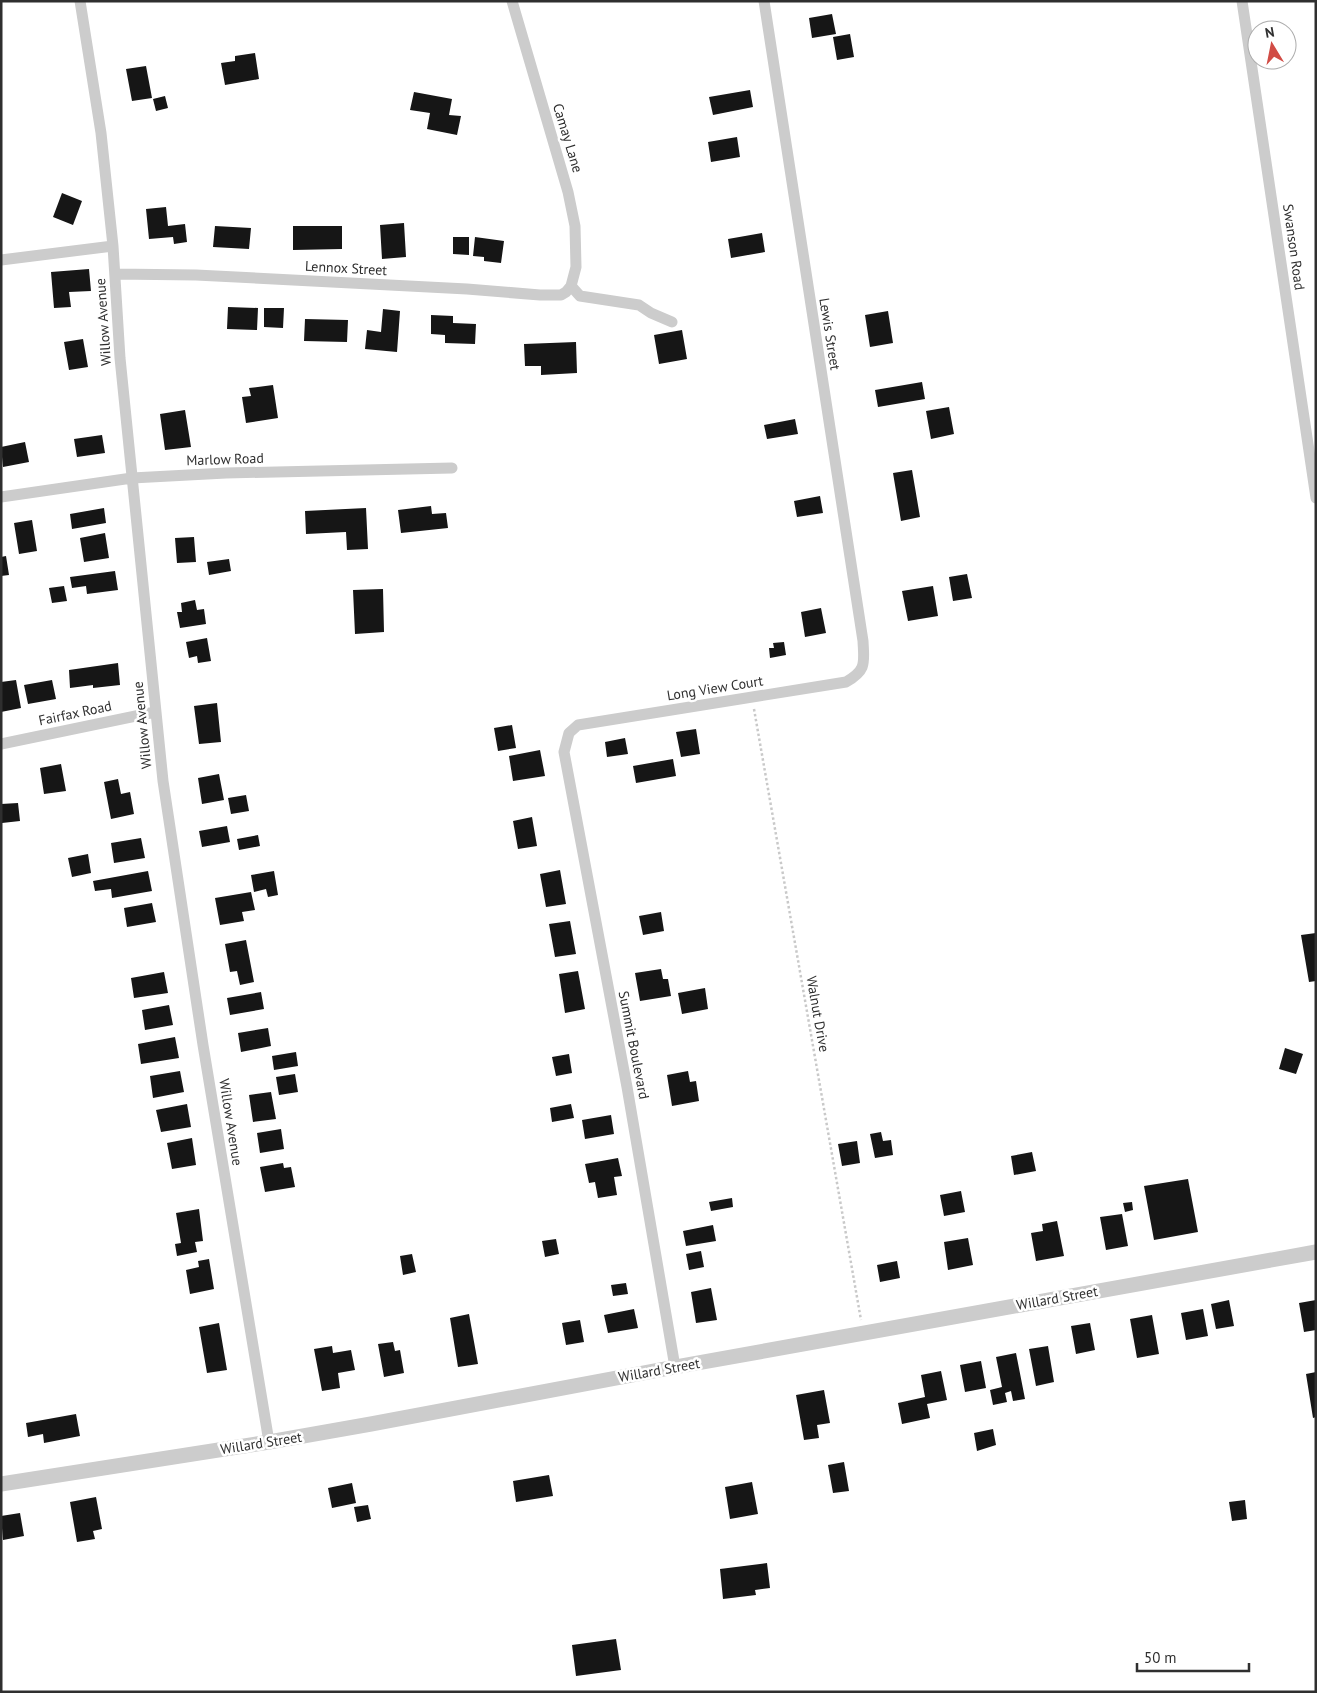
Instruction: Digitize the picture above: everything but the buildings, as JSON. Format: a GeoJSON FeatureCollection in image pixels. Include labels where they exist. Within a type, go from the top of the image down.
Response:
{"type":"FeatureCollection","features":[{"type":"Feature","properties":{"kind":"street","name":"Willow Avenue"},"geometry":{"type":"LineString","coordinates":[[80,1],[101,133],[113,246],[120,358],[163,781],[203,1045],[268,1442]]}},
{"type":"Feature","properties":{"kind":"street","name":"Camay Lane"},"geometry":{"type":"LineString","coordinates":[[512,1],[568,192],[575,234],[576,267],[570,286]]}},
{"type":"Feature","properties":{"kind":"street","name":"Lewis Street"},"geometry":{"type":"LineString","coordinates":[[764,1],[863,641],[864,661],[861,671]]}},
{"type":"Feature","properties":{"kind":"street","name":"Swanson Road"},"geometry":{"type":"LineString","coordinates":[[1242,1],[1316,498]]}},
{"type":"Feature","properties":{"kind":"street"},"geometry":{"type":"LineString","coordinates":[[1,260],[113,246]]}},
{"type":"Feature","properties":{"kind":"street","name":"Lennox Street"},"geometry":{"type":"LineString","coordinates":[[115,274],[196,275],[467,289],[540,295],[561,295],[570,286]]}},
{"type":"Feature","properties":{"kind":"street"},"geometry":{"type":"LineString","coordinates":[[570,286],[580,296],[639,305],[651,313],[672,322]]}},
{"type":"Feature","properties":{"kind":"street","name":"Marlow Road"},"geometry":{"type":"LineString","coordinates":[[1,497],[132,478],[226,473],[452,468]]}},
{"type":"Feature","properties":{"kind":"street","name":"Long View Court"},"geometry":{"type":"LineString","coordinates":[[571,731],[578,725],[846,682],[857,676],[861,671]]}},
{"type":"Feature","properties":{"kind":"street","name":"Fairfax Road"},"geometry":{"type":"LineString","coordinates":[[1,744],[156,712]]}},
{"type":"Feature","properties":{"kind":"street","name":"Summit Boulevard"},"geometry":{"type":"LineString","coordinates":[[571,731],[568,733],[564,752],[627,1087],[675,1367]]}},
{"type":"Feature","properties":{"kind":"street","name":"Willard Street"},"geometry":{"type":"LineString","coordinates":[[1,1484],[268,1442],[1316,1252]]}},
{"type":"Feature","properties":{"kind":"path","name":"Walnut Drive"},"geometry":{"type":"LineString","coordinates":[[752,697],[863,1333]]}}]}
